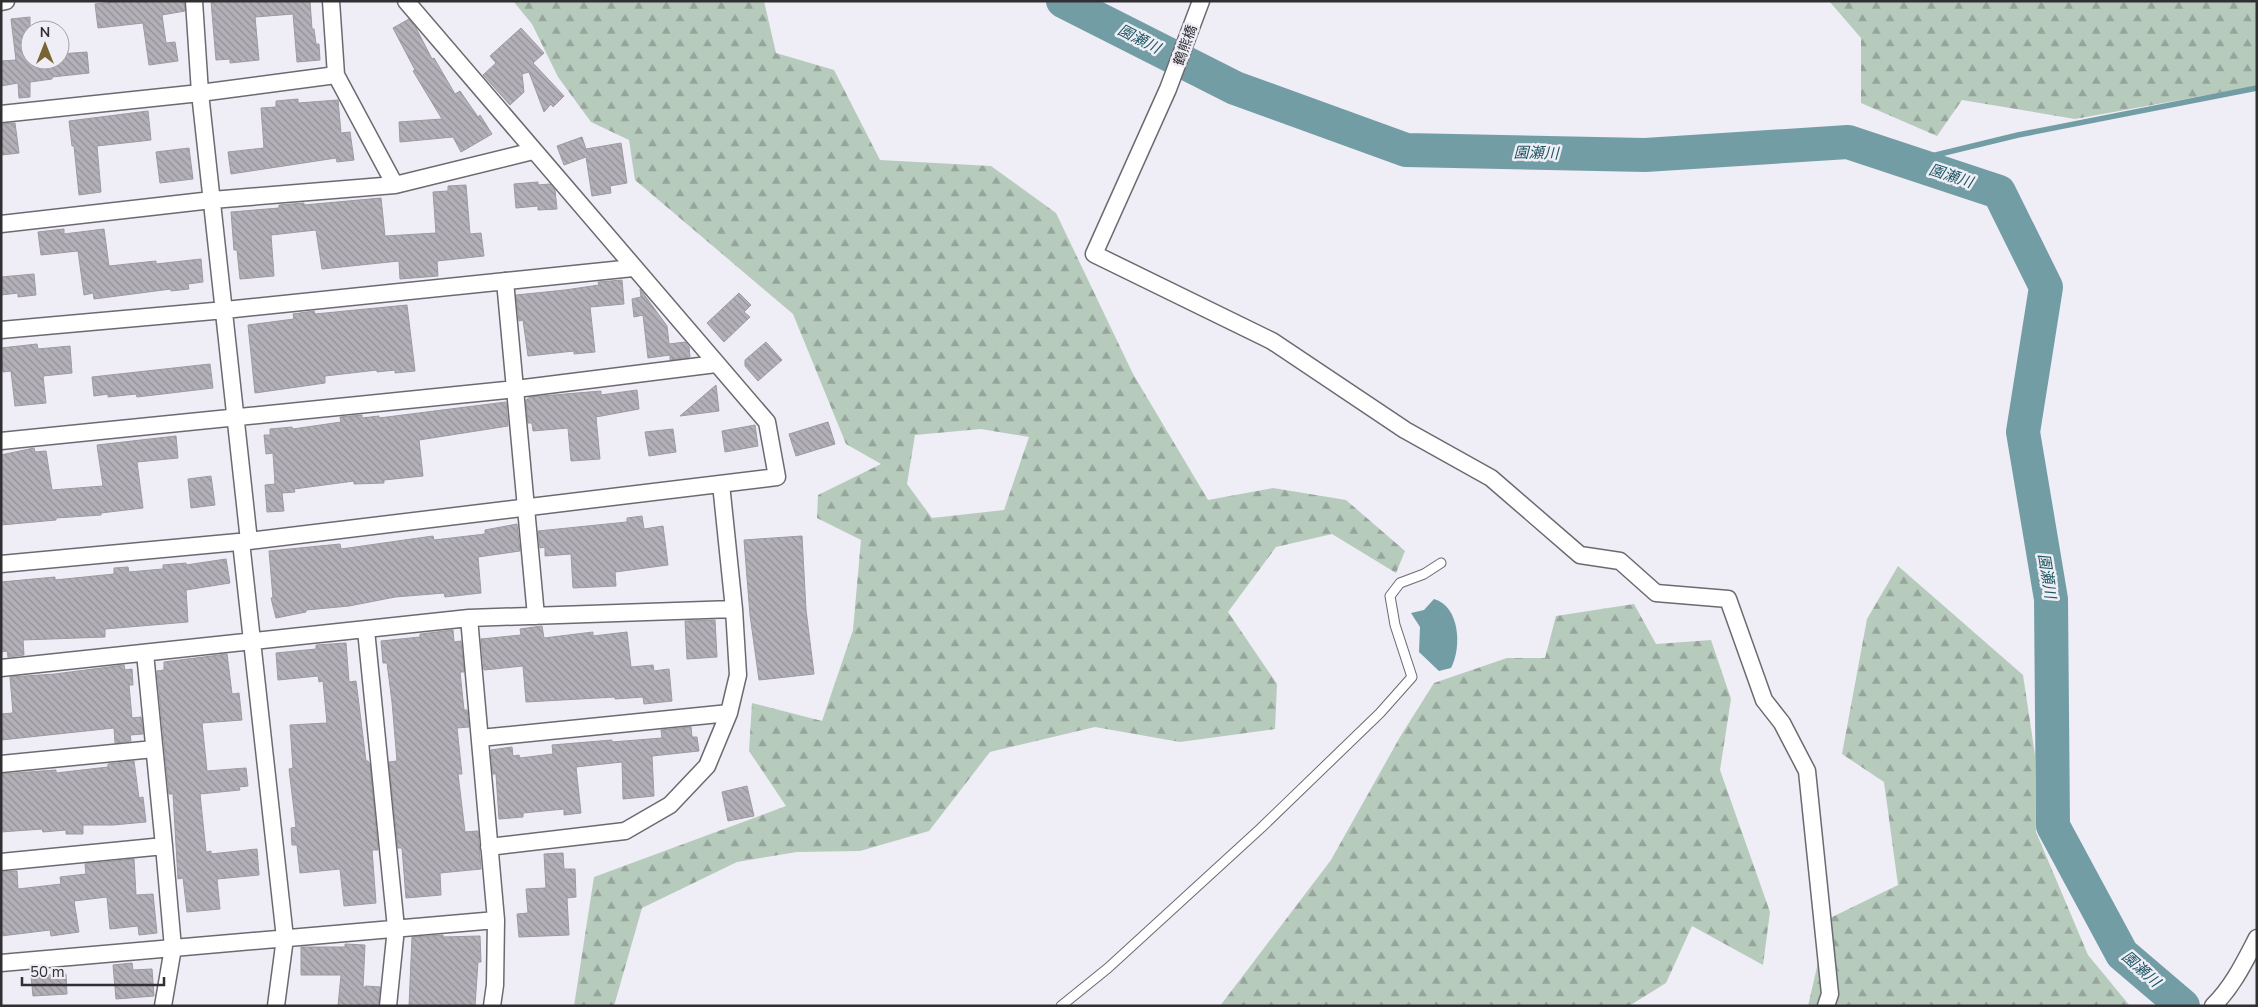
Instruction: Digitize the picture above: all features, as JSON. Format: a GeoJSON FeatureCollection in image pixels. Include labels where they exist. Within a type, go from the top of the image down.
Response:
{"type":"FeatureCollection","features":[{"type":"Feature","properties":{"kind":"street"},"geometry":{"type":"LineString","coordinates":[[1,2],[6,1]]}},
{"type":"Feature","properties":{"kind":"street"},"geometry":{"type":"LineString","coordinates":[[194,1],[200,93],[236,418],[252,643],[285,938],[276,1006]]}},
{"type":"Feature","properties":{"kind":"street"},"geometry":{"type":"LineString","coordinates":[[331,1],[336,75],[395,185]]}},
{"type":"Feature","properties":{"kind":"street"},"geometry":{"type":"LineString","coordinates":[[1,564],[245,541],[777,477],[767,422],[406,1]]}},
{"type":"Feature","properties":{"kind":"street","name":"鶴熊橋"},"geometry":{"type":"LineString","coordinates":[[1201,1],[1168,89],[1094,254],[1272,341],[1405,430],[1490,478],[1580,555],[1620,561],[1656,592],[1728,598],[1764,700],[1782,723],[1807,772],[1830,994],[1826,1006]]}},
{"type":"Feature","properties":{"kind":"street"},"geometry":{"type":"LineString","coordinates":[[1,114],[200,93],[336,75]]}},
{"type":"Feature","properties":{"kind":"street"},"geometry":{"type":"LineString","coordinates":[[1,224],[212,200],[395,185],[533,150]]}},
{"type":"Feature","properties":{"kind":"street"},"geometry":{"type":"LineString","coordinates":[[1,330],[224,310],[633,268]]}},
{"type":"Feature","properties":{"kind":"street"},"geometry":{"type":"LineString","coordinates":[[505,281],[528,507],[536,616]]}},
{"type":"Feature","properties":{"kind":"street"},"geometry":{"type":"LineString","coordinates":[[1,441],[516,389],[716,364]]}},
{"type":"Feature","properties":{"kind":"street"},"geometry":{"type":"LineString","coordinates":[[489,847],[625,831],[670,804],[707,766],[729,713],[738,675],[734,609],[721,484]]}},
{"type":"Feature","properties":{"kind":"street"},"geometry":{"type":"LineString","coordinates":[[1,668],[252,643],[469,618],[734,609]]}},
{"type":"Feature","properties":{"kind":"street"},"geometry":{"type":"LineString","coordinates":[[469,618],[496,920],[496,985],[492,1006]]}},
{"type":"Feature","properties":{"kind":"street"},"geometry":{"type":"LineString","coordinates":[[366,630],[396,928],[388,1006]]}},
{"type":"Feature","properties":{"kind":"street"},"geometry":{"type":"LineString","coordinates":[[145,653],[173,948],[163,1006]]}},
{"type":"Feature","properties":{"kind":"street"},"geometry":{"type":"LineString","coordinates":[[480,738],[729,713]]}},
{"type":"Feature","properties":{"kind":"street"},"geometry":{"type":"LineString","coordinates":[[1,764],[154,749]]}},
{"type":"Feature","properties":{"kind":"street"},"geometry":{"type":"LineString","coordinates":[[1,862],[164,846]]}},
{"type":"Feature","properties":{"kind":"street"},"geometry":{"type":"LineString","coordinates":[[1,963],[496,920]]}},
{"type":"Feature","properties":{"kind":"street"},"geometry":{"type":"LineString","coordinates":[[2218,1000],[2237,978],[2257,938]]}},
{"type":"Feature","properties":{"kind":"lane"},"geometry":{"type":"LineString","coordinates":[[1061,1006],[1108,968],[1261,828],[1380,713],[1412,677],[1394,625],[1390,596],[1400,583],[1424,574],[1442,563]]}},
{"type":"Feature","properties":{"kind":"green space"},"geometry":{"type":"Polygon","coordinates":[[[513,1],[764,1],[776,53],[834,70],[880,160],[991,166],[1056,213],[1133,374],[1208,500],[1273,488],[1346,500],[1405,551],[1396,573],[1332,534],[1276,547],[1228,612],[1277,684],[1275,729],[1180,742],[1095,727],[990,752],[929,831],[860,851],[797,852],[737,862],[642,908],[614,1006],[574,1006],[594,877],[786,806],[749,751],[752,703],[822,721],[853,630],[861,540],[817,518],[818,495],[881,464],[846,444],[793,314],[635,180],[629,140],[591,122],[558,77],[532,24],[513,1]],[[981,429],[915,435],[907,484],[932,518],[1004,510],[1029,437],[981,429]]]}},
{"type":"Feature","properties":{"kind":"green space"},"geometry":{"type":"Polygon","coordinates":[[[1829,1],[2257,1],[2257,86],[2075,119],[1962,100],[1937,136],[1861,103],[1861,38],[1829,1]]]}},
{"type":"Feature","properties":{"kind":"green space"},"geometry":{"type":"Polygon","coordinates":[[[1898,566],[2023,675],[2035,755],[2036,832],[2088,955],[2130,1006],[1808,1006],[1828,919],[1898,885],[1884,782],[1842,754],[1867,619],[1898,566]]]}},
{"type":"Feature","properties":{"kind":"green space"},"geometry":{"type":"Polygon","coordinates":[[[1634,604],[1656,644],[1711,640],[1731,699],[1720,770],[1770,912],[1763,965],[1692,926],[1666,983],[1629,1006],[1220,1006],[1331,860],[1400,737],[1434,683],[1507,658],[1545,658],[1556,616],[1634,604]]]}},
{"type":"Feature","properties":{"kind":"water"},"geometry":{"type":"Polygon","coordinates":[[[1434,599],[1443,603],[1449,610],[1454,619],[1457,639],[1457,650],[1451,668],[1439,671],[1419,652],[1420,627],[1411,613],[1424,610],[1434,599]]]}},
{"type":"Feature","properties":{"kind":"building"},"geometry":{"type":"Polygon","coordinates":[[[124,1],[184,1],[185,11],[162,15],[166,43],[175,42],[178,61],[149,65],[143,23],[98,28],[95,4],[124,1]]]}},
{"type":"Feature","properties":{"kind":"building"},"geometry":{"type":"Polygon","coordinates":[[[211,1],[310,1],[312,29],[314,29],[316,44],[319,44],[320,60],[297,62],[293,14],[255,17],[259,60],[230,63],[230,59],[216,60],[211,1]]]}},
{"type":"Feature","properties":{"kind":"building"},"geometry":{"type":"Polygon","coordinates":[[[30,17],[30,20],[20,20],[20,70],[70,70],[70,53],[87,52],[89,73],[52,77],[52,79],[30,82],[30,97],[19,98],[18,83],[1,86],[1,61],[16,60],[11,19],[30,17]]]}},
{"type":"Feature","properties":{"kind":"building"},"geometry":{"type":"Polygon","coordinates":[[[409,19],[455,94],[460,91],[478,117],[480,115],[492,134],[461,152],[453,137],[400,142],[399,122],[442,119],[413,71],[415,70],[393,28],[409,19]]]}},
{"type":"Feature","properties":{"kind":"building"},"geometry":{"type":"Polygon","coordinates":[[[521,28],[544,53],[533,63],[564,96],[553,107],[551,104],[544,112],[529,72],[522,74],[524,92],[510,105],[483,75],[496,63],[490,56],[521,28]]]}},
{"type":"Feature","properties":{"kind":"building"},"geometry":{"type":"Polygon","coordinates":[[[298,99],[298,103],[338,100],[341,133],[350,132],[354,160],[337,162],[336,158],[231,174],[228,152],[264,148],[261,108],[276,107],[276,101],[298,99]]]}},
{"type":"Feature","properties":{"kind":"building"},"geometry":{"type":"Polygon","coordinates":[[[148,111],[151,140],[97,146],[101,192],[79,195],[74,146],[72,146],[69,121],[148,111]]]}},
{"type":"Feature","properties":{"kind":"building"},"geometry":{"type":"Polygon","coordinates":[[[15,123],[19,153],[1,155],[1,124],[15,123]]]}},
{"type":"Feature","properties":{"kind":"building"},"geometry":{"type":"Polygon","coordinates":[[[582,137],[586,149],[621,143],[627,183],[610,186],[611,193],[592,196],[586,157],[564,165],[557,146],[582,137]]]}},
{"type":"Feature","properties":{"kind":"building"},"geometry":{"type":"Polygon","coordinates":[[[189,148],[193,179],[160,183],[156,152],[189,148]]]}},
{"type":"Feature","properties":{"kind":"building"},"geometry":{"type":"Polygon","coordinates":[[[538,182],[538,185],[550,184],[555,190],[557,209],[538,210],[538,206],[516,208],[514,184],[538,182]]]}},
{"type":"Feature","properties":{"kind":"building"},"geometry":{"type":"Polygon","coordinates":[[[466,185],[470,234],[481,233],[484,256],[437,261],[438,276],[400,279],[399,261],[322,269],[316,230],[271,235],[274,276],[240,279],[237,250],[234,250],[231,212],[279,208],[279,205],[304,203],[304,205],[381,198],[385,236],[436,233],[433,192],[448,191],[448,186],[466,185]]]}},
{"type":"Feature","properties":{"kind":"building"},"geometry":{"type":"Polygon","coordinates":[[[64,229],[64,234],[104,229],[109,266],[156,261],[156,264],[201,259],[203,282],[188,284],[189,289],[171,291],[171,289],[94,299],[93,293],[84,295],[78,251],[41,255],[38,232],[64,229]]]}},
{"type":"Feature","properties":{"kind":"building"},"geometry":{"type":"Polygon","coordinates":[[[34,274],[36,295],[18,297],[18,293],[1,295],[1,277],[34,274]]]}},
{"type":"Feature","properties":{"kind":"building"},"geometry":{"type":"Polygon","coordinates":[[[622,280],[624,304],[590,307],[595,352],[574,354],[574,351],[528,356],[523,320],[519,321],[516,295],[565,290],[599,285],[598,282],[622,280]]]}},
{"type":"Feature","properties":{"kind":"building"},"geometry":{"type":"Polygon","coordinates":[[[640,289],[667,326],[669,344],[685,342],[689,347],[690,357],[670,360],[670,355],[648,358],[643,315],[634,317],[632,299],[641,297],[640,289]]]}},
{"type":"Feature","properties":{"kind":"building"},"geometry":{"type":"Polygon","coordinates":[[[739,293],[751,305],[744,312],[750,317],[724,342],[707,323],[739,293]]]}},
{"type":"Feature","properties":{"kind":"building"},"geometry":{"type":"Polygon","coordinates":[[[407,305],[415,371],[395,373],[395,370],[377,372],[377,370],[325,376],[325,383],[255,393],[248,325],[294,319],[293,314],[314,311],[315,314],[407,305]]]}},
{"type":"Feature","properties":{"kind":"building"},"geometry":{"type":"Polygon","coordinates":[[[766,342],[782,360],[758,381],[745,366],[745,360],[766,342]]]}},
{"type":"Feature","properties":{"kind":"building"},"geometry":{"type":"Polygon","coordinates":[[[37,344],[38,349],[70,346],[72,373],[43,376],[46,403],[15,406],[11,371],[3,372],[1,348],[37,344]]]}},
{"type":"Feature","properties":{"kind":"building"},"geometry":{"type":"Polygon","coordinates":[[[210,364],[213,388],[137,397],[136,394],[108,397],[108,394],[94,396],[92,377],[210,364]]]}},
{"type":"Feature","properties":{"kind":"building"},"geometry":{"type":"Polygon","coordinates":[[[716,385],[719,411],[680,416],[716,385]]]}},
{"type":"Feature","properties":{"kind":"building"},"geometry":{"type":"Polygon","coordinates":[[[637,390],[639,409],[596,417],[600,459],[571,461],[568,428],[533,431],[532,423],[528,423],[526,400],[530,397],[601,391],[601,395],[637,390]]]}},
{"type":"Feature","properties":{"kind":"building"},"geometry":{"type":"Polygon","coordinates":[[[506,402],[508,426],[419,440],[423,476],[384,480],[384,483],[354,484],[354,481],[294,489],[295,492],[282,493],[284,511],[267,512],[265,485],[275,484],[273,453],[266,454],[264,435],[270,435],[270,429],[292,427],[293,429],[341,422],[340,417],[362,415],[362,418],[379,416],[379,418],[506,402]]]}},
{"type":"Feature","properties":{"kind":"building"},"geometry":{"type":"Polygon","coordinates":[[[828,422],[835,444],[796,456],[789,434],[828,422]]]}},
{"type":"Feature","properties":{"kind":"building"},"geometry":{"type":"Polygon","coordinates":[[[755,425],[758,446],[725,452],[722,431],[755,425]]]}},
{"type":"Feature","properties":{"kind":"building"},"geometry":{"type":"Polygon","coordinates":[[[673,429],[676,452],[649,456],[645,432],[673,429]]]}},
{"type":"Feature","properties":{"kind":"building"},"geometry":{"type":"Polygon","coordinates":[[[176,436],[178,458],[137,462],[143,508],[101,513],[101,515],[1,525],[1,455],[34,448],[35,452],[46,451],[52,490],[103,486],[97,445],[176,436]]]}},
{"type":"Feature","properties":{"kind":"building"},"geometry":{"type":"Polygon","coordinates":[[[211,476],[215,505],[191,508],[188,479],[211,476]]]}},
{"type":"Feature","properties":{"kind":"building"},"geometry":{"type":"Polygon","coordinates":[[[642,516],[644,529],[663,526],[668,565],[615,572],[616,586],[573,588],[571,554],[545,556],[545,547],[540,548],[538,531],[627,522],[627,518],[642,516]]]}},
{"type":"Feature","properties":{"kind":"building"},"geometry":{"type":"Polygon","coordinates":[[[517,524],[520,551],[478,557],[481,593],[445,597],[444,593],[395,597],[349,606],[306,610],[306,612],[276,618],[271,598],[273,598],[269,551],[340,544],[341,549],[433,536],[434,540],[485,534],[485,530],[517,524]]]}},
{"type":"Feature","properties":{"kind":"building"},"geometry":{"type":"Polygon","coordinates":[[[802,536],[806,610],[814,674],[759,680],[750,615],[744,540],[802,536]]]}},
{"type":"Feature","properties":{"kind":"building"},"geometry":{"type":"Polygon","coordinates":[[[226,559],[230,583],[186,590],[188,622],[105,629],[105,637],[23,640],[24,655],[8,657],[7,651],[1,652],[1,582],[55,577],[55,580],[114,574],[114,568],[128,567],[129,572],[163,569],[163,565],[186,563],[186,565],[226,559]]]}},
{"type":"Feature","properties":{"kind":"building"},"geometry":{"type":"Polygon","coordinates":[[[715,620],[717,657],[687,659],[685,621],[715,620]]]}},
{"type":"Feature","properties":{"kind":"building"},"geometry":{"type":"Polygon","coordinates":[[[542,626],[544,638],[593,632],[593,636],[627,632],[631,667],[653,665],[654,671],[669,669],[672,701],[644,704],[643,697],[615,699],[615,697],[526,702],[523,666],[484,670],[481,639],[521,635],[520,629],[542,626]]]}},
{"type":"Feature","properties":{"kind":"building"},"geometry":{"type":"Polygon","coordinates":[[[453,630],[454,642],[461,641],[464,672],[460,672],[464,710],[467,710],[469,727],[457,728],[462,774],[458,774],[465,832],[478,831],[481,869],[440,873],[441,895],[406,898],[402,848],[398,848],[389,762],[397,761],[392,702],[387,663],[383,663],[381,641],[420,637],[420,634],[453,630]]]}},
{"type":"Feature","properties":{"kind":"building"},"geometry":{"type":"Polygon","coordinates":[[[346,643],[349,682],[356,681],[366,761],[370,765],[378,850],[372,850],[376,903],[344,906],[340,869],[300,873],[297,845],[292,845],[291,828],[296,827],[289,769],[293,768],[290,725],[327,723],[323,681],[319,682],[318,676],[278,680],[276,653],[316,649],[316,645],[346,643]]]}},
{"type":"Feature","properties":{"kind":"building"},"geometry":{"type":"Polygon","coordinates":[[[227,654],[232,694],[239,693],[242,720],[202,723],[207,771],[246,768],[248,786],[239,787],[240,790],[200,794],[206,852],[211,851],[211,854],[257,849],[259,875],[217,879],[220,909],[187,912],[183,878],[178,879],[173,794],[169,794],[157,671],[164,670],[164,662],[227,654]]]}},
{"type":"Feature","properties":{"kind":"building"},"geometry":{"type":"Polygon","coordinates":[[[124,665],[125,670],[132,669],[133,685],[129,685],[132,718],[141,717],[143,734],[130,735],[131,741],[115,743],[114,728],[1,740],[1,714],[13,713],[10,677],[55,674],[124,665]]]}},
{"type":"Feature","properties":{"kind":"building"},"geometry":{"type":"Polygon","coordinates":[[[691,727],[692,737],[697,737],[699,751],[652,756],[654,796],[623,799],[622,762],[576,767],[581,813],[564,815],[564,809],[523,813],[523,817],[499,819],[496,774],[493,774],[491,750],[512,747],[513,756],[519,755],[520,758],[553,754],[552,745],[662,738],[661,730],[691,727]]]}},
{"type":"Feature","properties":{"kind":"building"},"geometry":{"type":"Polygon","coordinates":[[[134,761],[139,798],[143,797],[146,822],[83,825],[83,834],[66,834],[66,830],[43,832],[42,829],[1,832],[1,774],[56,770],[56,773],[108,767],[108,764],[134,761]]]}},
{"type":"Feature","properties":{"kind":"building"},"geometry":{"type":"Polygon","coordinates":[[[747,786],[754,816],[728,821],[722,792],[747,786]]]}},
{"type":"Feature","properties":{"kind":"building"},"geometry":{"type":"Polygon","coordinates":[[[563,853],[564,869],[575,869],[576,897],[567,898],[569,935],[519,937],[517,914],[528,913],[526,889],[546,888],[544,854],[563,853]]]}},
{"type":"Feature","properties":{"kind":"building"},"geometry":{"type":"Polygon","coordinates":[[[134,859],[136,895],[153,894],[157,933],[139,935],[138,926],[110,929],[107,897],[74,901],[79,932],[51,936],[50,930],[1,936],[1,872],[17,871],[18,889],[61,884],[60,877],[86,874],[85,864],[134,859]]]}},
{"type":"Feature","properties":{"kind":"building"},"geometry":{"type":"Polygon","coordinates":[[[443,935],[443,937],[480,936],[481,962],[478,962],[475,1006],[409,1006],[412,937],[443,935]]]}},
{"type":"Feature","properties":{"kind":"building"},"geometry":{"type":"Polygon","coordinates":[[[345,944],[365,945],[363,988],[366,986],[380,987],[378,1006],[338,1006],[341,975],[301,975],[301,947],[345,947],[345,944]]]}},
{"type":"Feature","properties":{"kind":"building"},"geometry":{"type":"Polygon","coordinates":[[[132,963],[133,970],[152,969],[154,996],[116,999],[113,965],[132,963]]]}},
{"type":"Feature","properties":{"kind":"building"},"geometry":{"type":"Polygon","coordinates":[[[66,974],[67,994],[33,996],[31,976],[66,974]]]}},
{"type":"Feature","properties":{"kind":"waterway","name":"園瀬川"},"geometry":{"type":"LineString","coordinates":[[1063,1],[1235,88],[1406,150],[1645,155],[1848,142],[1999,192],[2046,287],[2023,432],[2051,599],[2053,826],[2122,954],[2183,1006]]}},
{"type":"Feature","properties":{"kind":"waterway"},"geometry":{"type":"LineString","coordinates":[[1907,162],[2018,135],[2257,88]]}}]}
